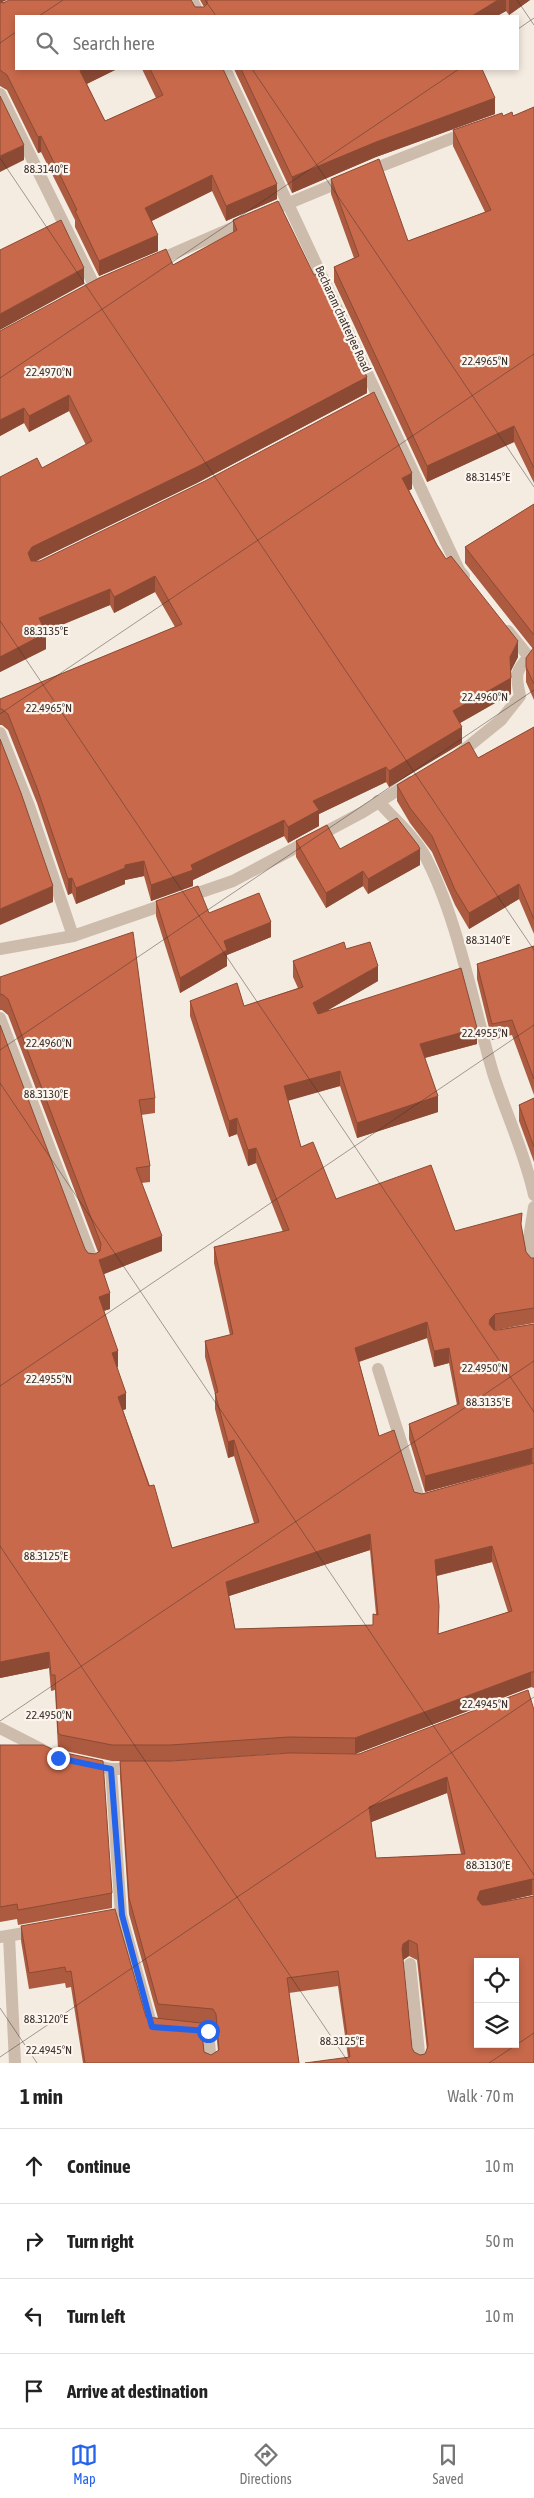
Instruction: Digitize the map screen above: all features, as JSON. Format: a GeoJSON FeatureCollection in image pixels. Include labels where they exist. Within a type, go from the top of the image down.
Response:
{"type":"FeatureCollection","features":[{"type":"Feature","properties":{"kind":"street"},"geometry":{"type":"LineString","coordinates":[[192,0],[200,15]]}},
{"type":"Feature","properties":{"kind":"street","name":"Becharam chatterjee Road"},"geometry":{"type":"LineString","coordinates":[[225,70],[289,203],[374,399],[460,570],[471,584]]}},
{"type":"Feature","properties":{"kind":"street"},"geometry":{"type":"LineString","coordinates":[[0,94],[95,288]]}},
{"type":"Feature","properties":{"kind":"street"},"geometry":{"type":"LineString","coordinates":[[139,268],[289,203],[479,128]]}},
{"type":"Feature","properties":{"kind":"street"},"geometry":{"type":"LineString","coordinates":[[450,759],[466,750],[501,720],[520,696],[516,679],[517,669],[531,655],[500,621]]}},
{"type":"Feature","properties":{"kind":"street"},"geometry":{"type":"LineString","coordinates":[[0,733],[29,806],[73,936]]}},
{"type":"Feature","properties":{"kind":"street"},"geometry":{"type":"LineString","coordinates":[[0,949],[73,936],[233,882],[362,812],[426,773]]}},
{"type":"Feature","properties":{"kind":"street"},"geometry":{"type":"LineString","coordinates":[[378,801],[424,854],[438,884],[450,919],[504,1108],[528,1169],[534,1195]]}},
{"type":"Feature","properties":{"kind":"street"},"geometry":{"type":"LineString","coordinates":[[0,1018],[93,1262]]}},
{"type":"Feature","properties":{"kind":"street"},"geometry":{"type":"LineString","coordinates":[[534,1206],[529,1238],[534,1266]]}},
{"type":"Feature","properties":{"kind":"street"},"geometry":{"type":"LineString","coordinates":[[378,1369],[420,1502],[439,1497]]}},
{"type":"Feature","properties":{"kind":"street"},"geometry":{"type":"LineString","coordinates":[[0,1728],[58,1758]]}},
{"type":"Feature","properties":{"kind":"street"},"geometry":{"type":"LineString","coordinates":[[75,1762],[111,1769],[150,1769]]}},
{"type":"Feature","properties":{"kind":"street"},"geometry":{"type":"LineString","coordinates":[[111,1769],[122,1915],[152,2027],[208,2031],[211,2063]]}},
{"type":"Feature","properties":{"kind":"street"},"geometry":{"type":"LineString","coordinates":[[84,1922],[122,1915]]}},
{"type":"Feature","properties":{"kind":"street"},"geometry":{"type":"LineString","coordinates":[[15,2063],[4,1937],[46,1929]]}},
{"type":"Feature","properties":{"kind":"street"},"geometry":{"type":"LineString","coordinates":[[410,1964],[420,2063]]}},
{"type":"Feature","properties":{"kind":"building"},"geometry":{"type":"Polygon","coordinates":[[[9,0],[191,0],[195,7],[204,7],[207,4],[207,0],[498,0],[474,15],[15,15],[15,70],[83,70],[80,71],[105,121],[163,95],[150,70],[223,70],[277,184],[226,206],[212,175],[145,208],[158,235],[99,261],[75,211],[77,210],[41,136],[38,137],[7,75],[0,70],[0,2],[3,3],[9,0]]]}},
{"type":"Feature","properties":{"kind":"building"},"geometry":{"type":"Polygon","coordinates":[[[241,70],[482,70],[495,98],[376,142],[292,177],[241,70]]]}},
{"type":"Feature","properties":{"kind":"building"},"geometry":{"type":"Polygon","coordinates":[[[0,96],[24,145],[0,156],[0,96]]]}},
{"type":"Feature","properties":{"kind":"building"},"geometry":{"type":"Polygon","coordinates":[[[534,107],[534,468],[514,426],[427,466],[334,267],[359,256],[331,179],[379,159],[408,241],[491,210],[453,130],[502,113],[503,116],[512,112],[513,116],[534,107]]]}},
{"type":"Feature","properties":{"kind":"building"},"geometry":{"type":"Polygon","coordinates":[[[278,201],[314,275],[319,273],[367,377],[197,467],[32,547],[28,553],[31,561],[40,561],[205,481],[374,392],[412,473],[402,478],[437,545],[446,559],[451,556],[518,641],[510,657],[511,678],[453,711],[462,727],[389,771],[386,767],[313,801],[319,810],[288,827],[284,820],[191,865],[193,870],[151,885],[144,861],[125,865],[125,868],[76,888],[72,878],[68,879],[37,788],[8,714],[0,709],[0,699],[182,624],[155,576],[114,597],[110,589],[39,618],[46,633],[0,657],[0,477],[37,458],[42,468],[92,441],[69,395],[29,416],[24,408],[0,420],[0,331],[99,278],[166,249],[173,265],[237,230],[233,220],[278,201]]]}},
{"type":"Feature","properties":{"kind":"building"},"geometry":{"type":"Polygon","coordinates":[[[61,220],[84,268],[0,314],[0,250],[61,220]]]}},
{"type":"Feature","properties":{"kind":"building"},"geometry":{"type":"Polygon","coordinates":[[[534,504],[534,635],[465,547],[534,504]]]}},
{"type":"Feature","properties":{"kind":"building"},"geometry":{"type":"Polygon","coordinates":[[[534,647],[534,684],[526,667],[526,658],[534,647]]]}},
{"type":"Feature","properties":{"kind":"building"},"geometry":{"type":"Polygon","coordinates":[[[534,727],[534,919],[519,884],[469,913],[455,890],[432,836],[410,808],[397,785],[469,742],[478,758],[534,727]]]}},
{"type":"Feature","properties":{"kind":"building"},"geometry":{"type":"Polygon","coordinates":[[[0,739],[53,886],[0,909],[0,739]]]}},
{"type":"Feature","properties":{"kind":"building"},"geometry":{"type":"Polygon","coordinates":[[[397,818],[420,849],[368,879],[363,871],[326,893],[296,841],[327,825],[340,849],[397,818]]]}},
{"type":"Feature","properties":{"kind":"building"},"geometry":{"type":"Polygon","coordinates":[[[198,886],[209,913],[259,893],[271,922],[224,941],[227,950],[180,978],[156,901],[198,886]]]}},
{"type":"Feature","properties":{"kind":"building"},"geometry":{"type":"Polygon","coordinates":[[[133,932],[155,1098],[139,1100],[150,1166],[136,1168],[162,1236],[99,1260],[110,1293],[99,1297],[118,1351],[112,1353],[126,1393],[118,1397],[149,1486],[154,1485],[172,1548],[259,1522],[234,1440],[228,1442],[215,1393],[218,1392],[205,1341],[233,1334],[214,1247],[289,1230],[256,1148],[248,1150],[237,1118],[229,1121],[190,1001],[237,983],[244,1006],[303,987],[293,961],[344,942],[346,949],[370,942],[378,966],[313,1003],[318,1014],[461,968],[477,1028],[420,1044],[438,1096],[357,1123],[340,1071],[284,1086],[301,1147],[313,1142],[336,1199],[431,1165],[455,1231],[522,1213],[521,1224],[526,1252],[531,1258],[534,1258],[534,1308],[495,1314],[490,1319],[489,1324],[494,1330],[498,1330],[534,1324],[534,1448],[425,1476],[409,1424],[459,1404],[449,1348],[434,1351],[427,1322],[355,1348],[379,1436],[394,1430],[414,1492],[422,1494],[534,1463],[534,1672],[355,1738],[289,1737],[170,1745],[112,1745],[58,1733],[55,1675],[51,1675],[49,1652],[0,1662],[0,1025],[85,1249],[88,1253],[95,1254],[100,1251],[101,1244],[8,999],[2,994],[0,995],[0,977],[133,932]],[[370,1534],[226,1582],[235,1629],[373,1625],[373,1614],[378,1615],[370,1534]],[[492,1546],[435,1560],[439,1606],[438,1634],[512,1611],[492,1546]]]}},
{"type":"Feature","properties":{"kind":"building"},"geometry":{"type":"Polygon","coordinates":[[[534,946],[534,1079],[512,1020],[492,1024],[477,964],[534,946]]]}},
{"type":"Feature","properties":{"kind":"building"},"geometry":{"type":"Polygon","coordinates":[[[534,1098],[534,1147],[519,1105],[534,1098]]]}},
{"type":"Feature","properties":{"kind":"building"},"geometry":{"type":"Polygon","coordinates":[[[528,1690],[534,1710],[534,1880],[480,1891],[477,1899],[482,1905],[487,1905],[534,1896],[534,2063],[305,2063],[350,2057],[338,1971],[287,1978],[299,2063],[85,2063],[71,1971],[66,1972],[65,1967],[29,1973],[21,1926],[115,1909],[146,2017],[201,2023],[204,2052],[211,2055],[219,2050],[216,2014],[213,2009],[158,2004],[129,1898],[120,1761],[171,1761],[290,1753],[359,1754],[528,1690]],[[447,1777],[369,1807],[376,1858],[465,1854],[447,1777]],[[409,1940],[403,1944],[402,1949],[412,2048],[414,2052],[420,2055],[425,2054],[428,2046],[417,1944],[409,1940]]]}},
{"type":"Feature","properties":{"kind":"building"},"geometry":{"type":"Polygon","coordinates":[[[0,1745],[43,1745],[56,1751],[103,1761],[112,1893],[18,1910],[17,1904],[0,1907],[0,1745]]]}},
{"type":"Feature","properties":{"kind":"route"},"geometry":{"type":"LineString","coordinates":[[58,1758],[111,1769],[122,1915],[152,2027],[208,2031]]}}]}
